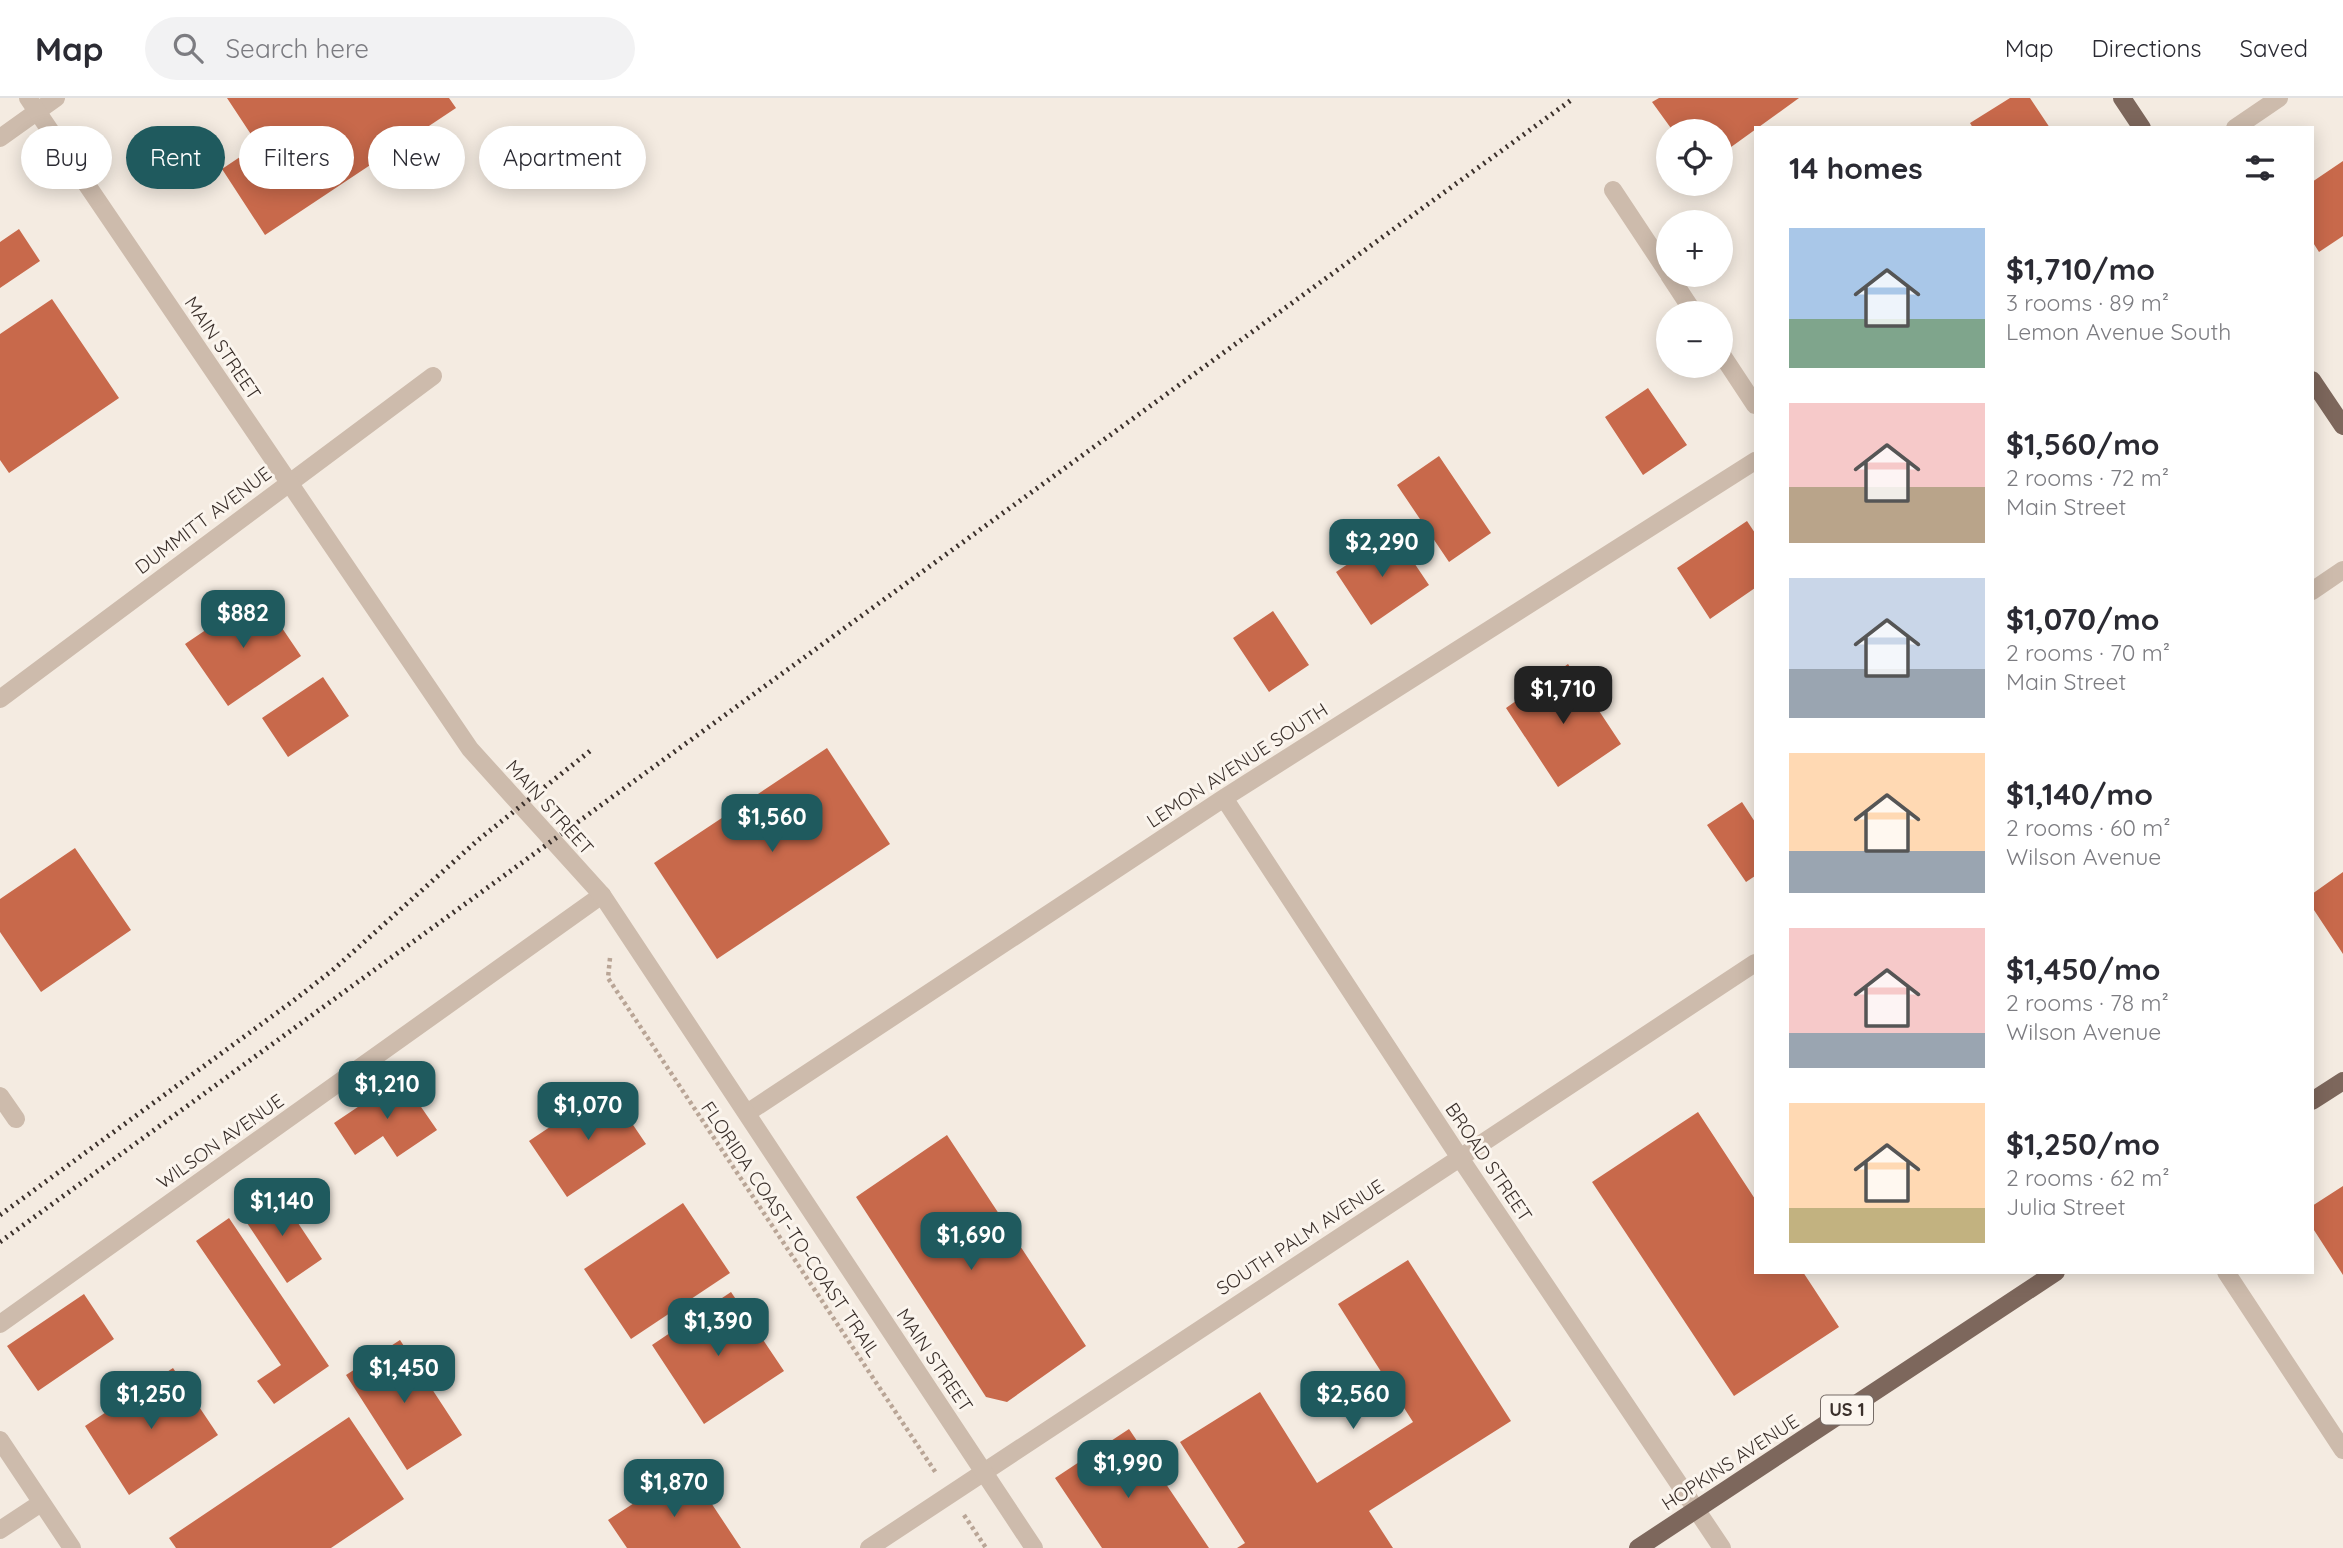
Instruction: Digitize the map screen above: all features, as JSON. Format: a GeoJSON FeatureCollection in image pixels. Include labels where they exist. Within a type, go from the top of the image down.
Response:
{"type":"FeatureCollection","features":[{"type":"Feature","properties":{"kind":"main road"},"geometry":{"type":"LineString","coordinates":[[2122,98],[2141,126]]}},
{"type":"Feature","properties":{"kind":"main road"},"geometry":{"type":"LineString","coordinates":[[2314,383],[2343,426]]}},
{"type":"Feature","properties":{"kind":"main road"},"geometry":{"type":"LineString","coordinates":[[2314,1100],[2343,1081]]}},
{"type":"Feature","properties":{"kind":"main road","name":"HOPKINS AVENUE"},"geometry":{"type":"LineString","coordinates":[[1638,1548],[2053,1274]]}},
{"type":"Feature","properties":{"kind":"street"},"geometry":{"type":"LineString","coordinates":[[0,138],[32,105],[56,98]]}},
{"type":"Feature","properties":{"kind":"street"},"geometry":{"type":"LineString","coordinates":[[2238,126],[2279,98]]}},
{"type":"Feature","properties":{"kind":"street","name":"MAIN STREET"},"geometry":{"type":"LineString","coordinates":[[32,105],[470,749],[602,895],[1034,1548]]}},
{"type":"Feature","properties":{"kind":"street"},"geometry":{"type":"LineString","coordinates":[[1612,190],[1656,256]]}},
{"type":"Feature","properties":{"kind":"street"},"geometry":{"type":"LineString","coordinates":[[1733,372],[1754,403]]}},
{"type":"Feature","properties":{"kind":"street","name":"DUMMITT AVENUE"},"geometry":{"type":"LineString","coordinates":[[0,699],[433,376]]}},
{"type":"Feature","properties":{"kind":"street","name":"LEMON AVENUE SOUTH"},"geometry":{"type":"LineString","coordinates":[[747,1113],[1224,798],[1754,462]]}},
{"type":"Feature","properties":{"kind":"street"},"geometry":{"type":"LineString","coordinates":[[2314,590],[2343,570]]}},
{"type":"Feature","properties":{"kind":"street","name":"BROAD STREET"},"geometry":{"type":"LineString","coordinates":[[1224,798],[1460,1158],[1722,1548]]}},
{"type":"Feature","properties":{"kind":"street","name":"WILSON AVENUE"},"geometry":{"type":"LineString","coordinates":[[0,1324],[602,895]]}},
{"type":"Feature","properties":{"kind":"street","name":"SOUTH PALM AVENUE"},"geometry":{"type":"LineString","coordinates":[[869,1548],[1754,964]]}},
{"type":"Feature","properties":{"kind":"street"},"geometry":{"type":"LineString","coordinates":[[0,1096],[16,1119]]}},
{"type":"Feature","properties":{"kind":"street"},"geometry":{"type":"LineString","coordinates":[[2227,1274],[2343,1450]]}},
{"type":"Feature","properties":{"kind":"street"},"geometry":{"type":"LineString","coordinates":[[0,1440],[72,1548]]}},
{"type":"Feature","properties":{"kind":"street"},"geometry":{"type":"LineString","coordinates":[[0,1530],[41,1503]]}},
{"type":"Feature","properties":{"kind":"path","name":"FLORIDA COAST-TO-COAST TRAIL"},"geometry":{"type":"LineString","coordinates":[[615,915],[608,978],[986,1548]]}},
{"type":"Feature","properties":{"kind":"building"},"geometry":{"type":"Polygon","coordinates":[[[227,98],[449,98],[456,108],[429,126],[368,126],[368,167],[354,176],[354,126],[245,126],[227,98]]]}},
{"type":"Feature","properties":{"kind":"building"},"geometry":{"type":"Polygon","coordinates":[[[1659,98],[1799,98],[1760,126],[1754,126],[1754,130],[1733,146],[1733,119],[1664,119],[1652,102],[1659,98]]]}},
{"type":"Feature","properties":{"kind":"building"},"geometry":{"type":"Polygon","coordinates":[[[2010,98],[2030,98],[2049,126],[1972,126],[1970,123],[2010,98]]]}},
{"type":"Feature","properties":{"kind":"building"},"geometry":{"type":"Polygon","coordinates":[[[239,158],[239,189],[334,189],[265,235],[225,174],[225,167],[239,158]]]}},
{"type":"Feature","properties":{"kind":"building"},"geometry":{"type":"Polygon","coordinates":[[[2343,161],[2343,236],[2319,252],[2314,244],[2314,181],[2343,161]]]}},
{"type":"Feature","properties":{"kind":"building"},"geometry":{"type":"Polygon","coordinates":[[[19,229],[40,261],[0,288],[0,242],[19,229]]]}},
{"type":"Feature","properties":{"kind":"building"},"geometry":{"type":"Polygon","coordinates":[[[52,299],[119,398],[9,473],[0,460],[0,334],[52,299]]]}},
{"type":"Feature","properties":{"kind":"building"},"geometry":{"type":"Polygon","coordinates":[[[1648,388],[1687,445],[1643,475],[1605,417],[1648,388]]]}},
{"type":"Feature","properties":{"kind":"building"},"geometry":{"type":"Polygon","coordinates":[[[1439,456],[1491,533],[1449,562],[1397,485],[1439,456]]]}},
{"type":"Feature","properties":{"kind":"building"},"geometry":{"type":"Polygon","coordinates":[[[1747,521],[1754,532],[1754,589],[1710,619],[1677,568],[1747,521]]]}},
{"type":"Feature","properties":{"kind":"building"},"geometry":{"type":"Polygon","coordinates":[[[1394,533],[1429,585],[1371,625],[1336,572],[1394,533]]]}},
{"type":"Feature","properties":{"kind":"building"},"geometry":{"type":"Polygon","coordinates":[[[259,594],[301,656],[228,706],[185,644],[259,594]]]}},
{"type":"Feature","properties":{"kind":"building"},"geometry":{"type":"Polygon","coordinates":[[[1273,611],[1309,665],[1269,692],[1233,638],[1273,611]]]}},
{"type":"Feature","properties":{"kind":"building"},"geometry":{"type":"Polygon","coordinates":[[[1568,664],[1621,744],[1558,787],[1506,708],[1568,664]]]}},
{"type":"Feature","properties":{"kind":"building"},"geometry":{"type":"Polygon","coordinates":[[[323,677],[349,716],[288,757],[262,718],[323,677]]]}},
{"type":"Feature","properties":{"kind":"building"},"geometry":{"type":"Polygon","coordinates":[[[827,748],[890,844],[717,959],[654,863],[827,748]]]}},
{"type":"Feature","properties":{"kind":"building"},"geometry":{"type":"Polygon","coordinates":[[[1742,802],[1754,820],[1754,877],[1746,882],[1707,825],[1742,802]]]}},
{"type":"Feature","properties":{"kind":"building"},"geometry":{"type":"Polygon","coordinates":[[[75,848],[131,930],[41,992],[0,932],[0,899],[75,848]]]}},
{"type":"Feature","properties":{"kind":"building"},"geometry":{"type":"Polygon","coordinates":[[[2343,872],[2343,954],[2314,910],[2314,893],[2343,872]]]}},
{"type":"Feature","properties":{"kind":"building"},"geometry":{"type":"Polygon","coordinates":[[[401,1078],[437,1130],[397,1157],[383,1136],[355,1155],[334,1123],[401,1078]]]}},
{"type":"Feature","properties":{"kind":"building"},"geometry":{"type":"Polygon","coordinates":[[[608,1088],[646,1144],[567,1197],[529,1141],[608,1088]]]}},
{"type":"Feature","properties":{"kind":"building"},"geometry":{"type":"Polygon","coordinates":[[[1698,1112],[1754,1197],[1754,1274],[1804,1274],[1839,1327],[1734,1396],[1592,1182],[1698,1112]]]}},
{"type":"Feature","properties":{"kind":"building"},"geometry":{"type":"Polygon","coordinates":[[[947,1135],[1086,1346],[1007,1402],[986,1397],[856,1197],[947,1135]]]}},
{"type":"Feature","properties":{"kind":"building"},"geometry":{"type":"Polygon","coordinates":[[[2343,1186],[2343,1275],[2314,1230],[2314,1205],[2343,1186]]]}},
{"type":"Feature","properties":{"kind":"building"},"geometry":{"type":"Polygon","coordinates":[[[278,1193],[322,1259],[287,1283],[243,1217],[278,1193]]]}},
{"type":"Feature","properties":{"kind":"building"},"geometry":{"type":"Polygon","coordinates":[[[683,1203],[730,1273],[631,1339],[584,1269],[683,1203]]]}},
{"type":"Feature","properties":{"kind":"building"},"geometry":{"type":"Polygon","coordinates":[[[229,1218],[329,1366],[274,1404],[257,1381],[281,1365],[196,1241],[229,1218]]]}},
{"type":"Feature","properties":{"kind":"building"},"geometry":{"type":"Polygon","coordinates":[[[1408,1260],[1511,1421],[1369,1511],[1393,1548],[1237,1548],[1245,1543],[1180,1442],[1260,1392],[1317,1483],[1413,1422],[1338,1304],[1408,1260]]]}},
{"type":"Feature","properties":{"kind":"building"},"geometry":{"type":"Polygon","coordinates":[[[731,1292],[784,1371],[704,1424],[652,1345],[731,1292]]]}},
{"type":"Feature","properties":{"kind":"building"},"geometry":{"type":"Polygon","coordinates":[[[84,1294],[114,1339],[38,1391],[7,1346],[84,1294]]]}},
{"type":"Feature","properties":{"kind":"building"},"geometry":{"type":"Polygon","coordinates":[[[400,1340],[462,1435],[407,1470],[346,1375],[400,1340]]]}},
{"type":"Feature","properties":{"kind":"building"},"geometry":{"type":"Polygon","coordinates":[[[173,1368],[218,1435],[129,1495],[85,1426],[173,1368]]]}},
{"type":"Feature","properties":{"kind":"building"},"geometry":{"type":"Polygon","coordinates":[[[349,1417],[404,1499],[331,1548],[176,1548],[169,1538],[349,1417]]]}},
{"type":"Feature","properties":{"kind":"building"},"geometry":{"type":"Polygon","coordinates":[[[1129,1429],[1209,1548],[1102,1548],[1055,1478],[1129,1429]]]}},
{"type":"Feature","properties":{"kind":"building"},"geometry":{"type":"Polygon","coordinates":[[[688,1468],[741,1548],[627,1548],[608,1520],[688,1468]]]}},
{"type":"Feature","properties":{"kind":"railway"},"geometry":{"type":"LineString","coordinates":[[0,1242],[1574,98]]}},
{"type":"Feature","properties":{"kind":"railway"},"geometry":{"type":"LineString","coordinates":[[0,1215],[334,969],[478,840],[590,751]]}}]}
